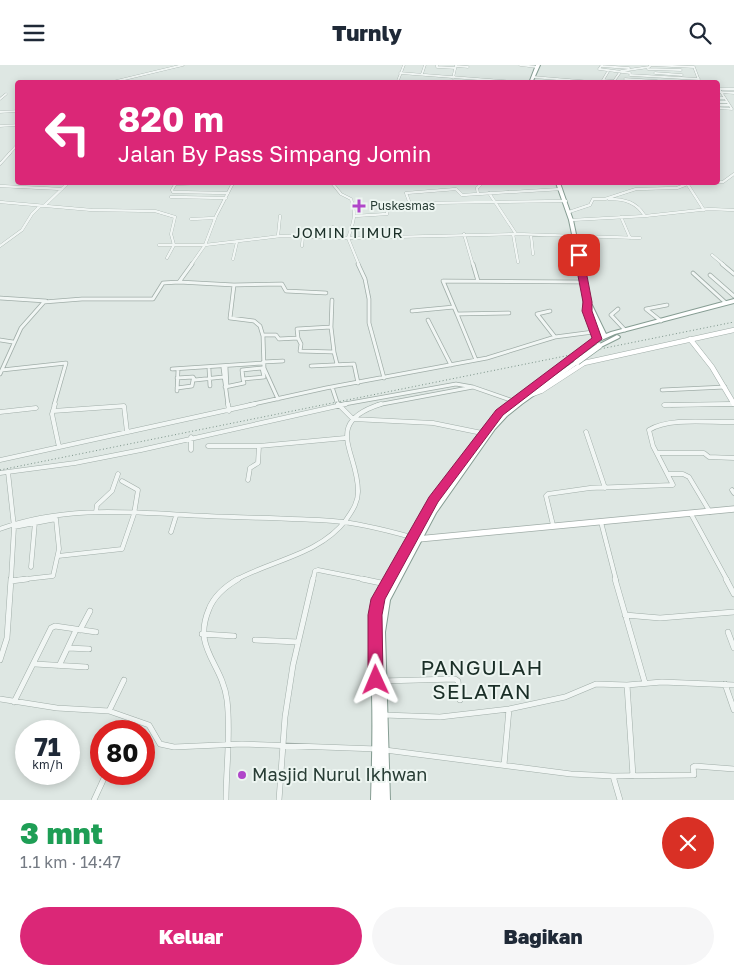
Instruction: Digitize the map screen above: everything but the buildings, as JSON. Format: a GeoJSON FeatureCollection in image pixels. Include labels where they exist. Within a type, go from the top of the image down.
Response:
{"type":"FeatureCollection","features":[{"type":"Feature","properties":{"kind":"highway"},"geometry":{"type":"LineString","coordinates":[[532,80],[537,66]]}},
{"type":"Feature","properties":{"kind":"highway"},"geometry":{"type":"LineString","coordinates":[[559,185],[571,219],[584,282],[587,311],[600,333]]}},
{"type":"Feature","properties":{"kind":"highway"},"geometry":{"type":"LineString","coordinates":[[587,302],[600,333]]}},
{"type":"Feature","properties":{"kind":"highway"},"geometry":{"type":"LineString","coordinates":[[600,333],[613,333],[726,303],[734,303]]}},
{"type":"Feature","properties":{"kind":"highway"},"geometry":{"type":"LineString","coordinates":[[376,800],[384,715],[381,632],[383,609],[433,500],[482,433],[500,412],[574,361],[614,337],[734,303]]}},
{"type":"Feature","properties":{"kind":"highway"},"geometry":{"type":"LineString","coordinates":[[596,323],[605,331],[613,333]]}},
{"type":"Feature","properties":{"kind":"highway"},"geometry":{"type":"LineString","coordinates":[[574,361],[595,341],[600,333]]}},
{"type":"Feature","properties":{"kind":"highway"},"geometry":{"type":"LineString","coordinates":[[385,800],[375,615],[378,599],[414,538],[468,462],[517,402]]}},
{"type":"Feature","properties":{"kind":"street"},"geometry":{"type":"LineString","coordinates":[[120,80],[182,65]]}},
{"type":"Feature","properties":{"kind":"street"},"geometry":{"type":"LineString","coordinates":[[399,80],[404,65]]}},
{"type":"Feature","properties":{"kind":"street"},"geometry":{"type":"LineString","coordinates":[[422,74],[425,65]]}},
{"type":"Feature","properties":{"kind":"street"},"geometry":{"type":"LineString","coordinates":[[436,65],[438,67],[468,67]]}},
{"type":"Feature","properties":{"kind":"street"},"geometry":{"type":"LineString","coordinates":[[520,65],[537,66]]}},
{"type":"Feature","properties":{"kind":"street"},"geometry":{"type":"LineString","coordinates":[[635,69],[602,66],[599,69],[619,71],[635,69],[649,67],[652,66],[693,66],[698,80]]}},
{"type":"Feature","properties":{"kind":"street"},"geometry":{"type":"LineString","coordinates":[[652,66],[657,80]]}},
{"type":"Feature","properties":{"kind":"street"},"geometry":{"type":"LineString","coordinates":[[626,80],[631,71],[646,69],[652,66],[681,71]]}},
{"type":"Feature","properties":{"kind":"street"},"geometry":{"type":"LineString","coordinates":[[679,66],[684,78]]}},
{"type":"Feature","properties":{"kind":"street"},"geometry":{"type":"LineString","coordinates":[[453,78],[455,67]]}},
{"type":"Feature","properties":{"kind":"street"},"geometry":{"type":"LineString","coordinates":[[642,69],[643,76]]}},
{"type":"Feature","properties":{"kind":"street"},"geometry":{"type":"LineString","coordinates":[[606,80],[602,79],[609,71]]}},
{"type":"Feature","properties":{"kind":"street"},"geometry":{"type":"LineString","coordinates":[[619,71],[657,80],[667,78],[693,80]]}},
{"type":"Feature","properties":{"kind":"street"},"geometry":{"type":"LineString","coordinates":[[612,80],[619,71]]}},
{"type":"Feature","properties":{"kind":"street"},"geometry":{"type":"LineString","coordinates":[[614,80],[619,71]]}},
{"type":"Feature","properties":{"kind":"street"},"geometry":{"type":"LineString","coordinates":[[400,73],[482,80]]}},
{"type":"Feature","properties":{"kind":"street"},"geometry":{"type":"LineString","coordinates":[[655,73],[682,75]]}},
{"type":"Feature","properties":{"kind":"street"},"geometry":{"type":"LineString","coordinates":[[630,75],[657,80]]}},
{"type":"Feature","properties":{"kind":"street"},"geometry":{"type":"LineString","coordinates":[[429,80],[430,76]]}},
{"type":"Feature","properties":{"kind":"street"},"geometry":{"type":"LineString","coordinates":[[534,77],[568,80]]}},
{"type":"Feature","properties":{"kind":"street"},"geometry":{"type":"LineString","coordinates":[[720,94],[724,89],[734,89]]}},
{"type":"Feature","properties":{"kind":"street"},"geometry":{"type":"LineString","coordinates":[[729,105],[722,94],[726,92],[734,93]]}},
{"type":"Feature","properties":{"kind":"street"},"geometry":{"type":"LineString","coordinates":[[0,99],[6,94]]}},
{"type":"Feature","properties":{"kind":"street"},"geometry":{"type":"LineString","coordinates":[[720,97],[725,98]]}},
{"type":"Feature","properties":{"kind":"street"},"geometry":{"type":"LineString","coordinates":[[720,97],[727,102]]}},
{"type":"Feature","properties":{"kind":"street"},"geometry":{"type":"LineString","coordinates":[[720,98],[733,109]]}},
{"type":"Feature","properties":{"kind":"street"},"geometry":{"type":"LineString","coordinates":[[720,108],[733,109]]}},
{"type":"Feature","properties":{"kind":"street"},"geometry":{"type":"LineString","coordinates":[[0,112],[15,111]]}},
{"type":"Feature","properties":{"kind":"street"},"geometry":{"type":"LineString","coordinates":[[0,126],[15,125]]}},
{"type":"Feature","properties":{"kind":"street"},"geometry":{"type":"LineString","coordinates":[[0,164],[15,147]]}},
{"type":"Feature","properties":{"kind":"street"},"geometry":{"type":"LineString","coordinates":[[720,182],[734,174]]}},
{"type":"Feature","properties":{"kind":"street"},"geometry":{"type":"LineString","coordinates":[[1,244],[22,229],[32,215],[66,185]]}},
{"type":"Feature","properties":{"kind":"street"},"geometry":{"type":"LineString","coordinates":[[175,185],[171,198],[226,197]]}},
{"type":"Feature","properties":{"kind":"street"},"geometry":{"type":"LineString","coordinates":[[179,282],[205,245],[215,218],[233,185]]}},
{"type":"Feature","properties":{"kind":"street"},"geometry":{"type":"LineString","coordinates":[[334,185],[341,194],[352,200],[355,216],[354,226],[348,238],[365,279],[369,299],[368,323],[384,378]]}},
{"type":"Feature","properties":{"kind":"street"},"geometry":{"type":"LineString","coordinates":[[478,194],[477,187],[479,185]]}},
{"type":"Feature","properties":{"kind":"street"},"geometry":{"type":"LineString","coordinates":[[605,199],[636,189],[677,188],[688,185],[704,210]]}},
{"type":"Feature","properties":{"kind":"street"},"geometry":{"type":"LineString","coordinates":[[0,186],[62,189]]}},
{"type":"Feature","properties":{"kind":"street"},"geometry":{"type":"LineString","coordinates":[[412,209],[406,193],[457,189],[462,195],[562,189]]}},
{"type":"Feature","properties":{"kind":"street"},"geometry":{"type":"LineString","coordinates":[[173,193],[228,193]]}},
{"type":"Feature","properties":{"kind":"street"},"geometry":{"type":"LineString","coordinates":[[489,193],[514,234],[518,262]]}},
{"type":"Feature","properties":{"kind":"street"},"geometry":{"type":"LineString","coordinates":[[569,212],[578,207],[587,207],[593,199],[627,200],[638,206],[645,216]]}},
{"type":"Feature","properties":{"kind":"street"},"geometry":{"type":"LineString","coordinates":[[385,206],[388,208],[412,209],[424,207],[426,203],[477,204],[566,201]]}},
{"type":"Feature","properties":{"kind":"street"},"geometry":{"type":"LineString","coordinates":[[0,202],[92,210],[155,211],[168,214],[175,217],[171,234],[174,245],[167,258]]}},
{"type":"Feature","properties":{"kind":"street"},"geometry":{"type":"LineString","coordinates":[[355,216],[387,214],[388,208]]}},
{"type":"Feature","properties":{"kind":"street"},"geometry":{"type":"LineString","coordinates":[[571,219],[645,216],[704,210],[734,210]]}},
{"type":"Feature","properties":{"kind":"street"},"geometry":{"type":"LineString","coordinates":[[278,236],[280,216]]}},
{"type":"Feature","properties":{"kind":"street"},"geometry":{"type":"LineString","coordinates":[[620,217],[630,238]]}},
{"type":"Feature","properties":{"kind":"street"},"geometry":{"type":"LineString","coordinates":[[191,219],[215,218]]}},
{"type":"Feature","properties":{"kind":"street"},"geometry":{"type":"LineString","coordinates":[[332,236],[333,227]]}},
{"type":"Feature","properties":{"kind":"street"},"geometry":{"type":"LineString","coordinates":[[389,228],[391,236]]}},
{"type":"Feature","properties":{"kind":"street"},"geometry":{"type":"LineString","coordinates":[[464,234],[478,281]]}},
{"type":"Feature","properties":{"kind":"street"},"geometry":{"type":"LineString","coordinates":[[159,245],[205,245],[278,236],[332,236],[348,238],[514,234],[640,238]]}},
{"type":"Feature","properties":{"kind":"street"},"geometry":{"type":"LineString","coordinates":[[531,235],[533,254]]}},
{"type":"Feature","properties":{"kind":"street"},"geometry":{"type":"LineString","coordinates":[[302,245],[303,236]]}},
{"type":"Feature","properties":{"kind":"street"},"geometry":{"type":"LineString","coordinates":[[233,259],[237,242]]}},
{"type":"Feature","properties":{"kind":"street"},"geometry":{"type":"LineString","coordinates":[[712,255],[734,274]]}},
{"type":"Feature","properties":{"kind":"street"},"geometry":{"type":"LineString","coordinates":[[693,273],[726,303]]}},
{"type":"Feature","properties":{"kind":"street"},"geometry":{"type":"LineString","coordinates":[[710,275],[734,295]]}},
{"type":"Feature","properties":{"kind":"street"},"geometry":{"type":"LineString","coordinates":[[476,360],[443,281],[584,282]]}},
{"type":"Feature","properties":{"kind":"street"},"geometry":{"type":"LineString","coordinates":[[0,298],[46,301],[153,299],[163,283],[179,282],[234,285],[282,284],[286,291],[326,293]]}},
{"type":"Feature","properties":{"kind":"street"},"geometry":{"type":"LineString","coordinates":[[234,285],[230,318],[236,321],[256,321],[263,335],[263,362],[278,399]]}},
{"type":"Feature","properties":{"kind":"street"},"geometry":{"type":"LineString","coordinates":[[136,305],[138,300]]}},
{"type":"Feature","properties":{"kind":"street"},"geometry":{"type":"LineString","coordinates":[[332,300],[331,327],[337,364]]}},
{"type":"Feature","properties":{"kind":"street"},"geometry":{"type":"LineString","coordinates":[[46,301],[30,315],[13,342],[1,372],[66,363],[52,418],[59,447]]}},
{"type":"Feature","properties":{"kind":"street"},"geometry":{"type":"LineString","coordinates":[[661,321],[646,309],[667,305]]}},
{"type":"Feature","properties":{"kind":"street"},"geometry":{"type":"LineString","coordinates":[[412,311],[454,307]]}},
{"type":"Feature","properties":{"kind":"street"},"geometry":{"type":"LineString","coordinates":[[618,309],[611,315],[625,330]]}},
{"type":"Feature","properties":{"kind":"street"},"geometry":{"type":"LineString","coordinates":[[550,311],[537,314],[555,337]]}},
{"type":"Feature","properties":{"kind":"street"},"geometry":{"type":"LineString","coordinates":[[457,314],[508,313]]}},
{"type":"Feature","properties":{"kind":"street"},"geometry":{"type":"LineString","coordinates":[[428,320],[451,365]]}},
{"type":"Feature","properties":{"kind":"street"},"geometry":{"type":"LineString","coordinates":[[331,327],[297,329],[298,338],[301,344],[300,351],[334,352]]}},
{"type":"Feature","properties":{"kind":"street"},"geometry":{"type":"LineString","coordinates":[[528,394],[541,391],[584,363],[732,330],[734,335]]}},
{"type":"Feature","properties":{"kind":"street"},"geometry":{"type":"LineString","coordinates":[[0,460],[332,387],[476,360],[555,337],[600,333]]}},
{"type":"Feature","properties":{"kind":"street"},"geometry":{"type":"LineString","coordinates":[[263,335],[276,335],[279,339],[298,338]]}},
{"type":"Feature","properties":{"kind":"street"},"geometry":{"type":"LineString","coordinates":[[664,405],[734,402],[712,367],[690,339]]}},
{"type":"Feature","properties":{"kind":"street"},"geometry":{"type":"LineString","coordinates":[[0,340],[13,342]]}},
{"type":"Feature","properties":{"kind":"street"},"geometry":{"type":"LineString","coordinates":[[172,369],[283,361]]}},
{"type":"Feature","properties":{"kind":"street"},"geometry":{"type":"LineString","coordinates":[[311,366],[354,364],[358,383]]}},
{"type":"Feature","properties":{"kind":"street"},"geometry":{"type":"LineString","coordinates":[[226,388],[243,384],[242,368],[262,367],[265,376],[243,379]]}},
{"type":"Feature","properties":{"kind":"street"},"geometry":{"type":"LineString","coordinates":[[178,370],[177,390],[192,386],[192,369]]}},
{"type":"Feature","properties":{"kind":"street"},"geometry":{"type":"LineString","coordinates":[[208,369],[210,386]]}},
{"type":"Feature","properties":{"kind":"street"},"geometry":{"type":"LineString","coordinates":[[177,378],[209,379],[225,377],[229,411]]}},
{"type":"Feature","properties":{"kind":"street"},"geometry":{"type":"LineString","coordinates":[[0,473],[75,463],[338,405],[456,383],[517,402]]}},
{"type":"Feature","properties":{"kind":"street"},"geometry":{"type":"LineString","coordinates":[[332,387],[338,405],[343,407],[353,419],[423,421],[452,425],[482,433]]}},
{"type":"Feature","properties":{"kind":"street"},"geometry":{"type":"LineString","coordinates":[[226,800],[227,745],[224,686],[208,654],[202,634],[207,610],[225,586],[252,570],[306,551],[344,522],[355,507],[359,483],[345,438],[353,419],[365,410],[383,403],[472,387]]}},
{"type":"Feature","properties":{"kind":"street"},"geometry":{"type":"LineString","coordinates":[[662,390],[725,387]]}},
{"type":"Feature","properties":{"kind":"street"},"geometry":{"type":"LineString","coordinates":[[53,411],[124,406],[127,432]]}},
{"type":"Feature","properties":{"kind":"street"},"geometry":{"type":"LineString","coordinates":[[0,412],[36,408]]}},
{"type":"Feature","properties":{"kind":"street"},"geometry":{"type":"LineString","coordinates":[[553,525],[547,495],[578,489],[674,485],[649,433],[650,428],[663,424],[734,422]]}},
{"type":"Feature","properties":{"kind":"street"},"geometry":{"type":"LineString","coordinates":[[586,432],[605,488]]}},
{"type":"Feature","properties":{"kind":"street"},"geometry":{"type":"LineString","coordinates":[[191,437],[191,450]]}},
{"type":"Feature","properties":{"kind":"street"},"geometry":{"type":"LineString","coordinates":[[208,446],[259,446],[345,438]]}},
{"type":"Feature","properties":{"kind":"street"},"geometry":{"type":"LineString","coordinates":[[248,479],[250,468],[258,463],[259,446]]}},
{"type":"Feature","properties":{"kind":"street"},"geometry":{"type":"LineString","coordinates":[[658,453],[704,453],[710,457],[734,458]]}},
{"type":"Feature","properties":{"kind":"street"},"geometry":{"type":"LineString","coordinates":[[0,660],[7,639],[14,525],[8,472]]}},
{"type":"Feature","properties":{"kind":"street"},"geometry":{"type":"LineString","coordinates":[[96,512],[99,503],[112,491],[118,474]]}},
{"type":"Feature","properties":{"kind":"street"},"geometry":{"type":"LineString","coordinates":[[668,474],[683,474],[690,477],[710,512]]}},
{"type":"Feature","properties":{"kind":"street"},"geometry":{"type":"LineString","coordinates":[[58,556],[122,549],[134,514],[138,490],[122,481]]}},
{"type":"Feature","properties":{"kind":"street"},"geometry":{"type":"LineString","coordinates":[[0,529],[56,517],[96,512],[260,517],[344,522],[414,538],[734,509]]}},
{"type":"Feature","properties":{"kind":"street"},"geometry":{"type":"LineString","coordinates":[[691,514],[734,594]]}},
{"type":"Feature","properties":{"kind":"street"},"geometry":{"type":"LineString","coordinates":[[171,532],[176,515]]}},
{"type":"Feature","properties":{"kind":"street"},"geometry":{"type":"LineString","coordinates":[[11,581],[53,576],[58,556],[56,517]]}},
{"type":"Feature","properties":{"kind":"street"},"geometry":{"type":"LineString","coordinates":[[31,567],[35,521]]}},
{"type":"Feature","properties":{"kind":"street"},"geometry":{"type":"LineString","coordinates":[[601,522],[645,683]]}},
{"type":"Feature","properties":{"kind":"street"},"geometry":{"type":"LineString","coordinates":[[279,800],[285,717],[298,642],[316,570],[386,584]]}},
{"type":"Feature","properties":{"kind":"street"},"geometry":{"type":"LineString","coordinates":[[59,666],[90,611]]}},
{"type":"Feature","properties":{"kind":"street"},"geometry":{"type":"LineString","coordinates":[[625,615],[660,618],[734,612]]}},
{"type":"Feature","properties":{"kind":"street"},"geometry":{"type":"LineString","coordinates":[[14,702],[35,664],[51,628],[55,626],[96,632]]}},
{"type":"Feature","properties":{"kind":"street"},"geometry":{"type":"LineString","coordinates":[[728,631],[734,648]]}},
{"type":"Feature","properties":{"kind":"street"},"geometry":{"type":"LineString","coordinates":[[202,634],[234,636]]}},
{"type":"Feature","properties":{"kind":"street"},"geometry":{"type":"LineString","coordinates":[[255,640],[298,642]]}},
{"type":"Feature","properties":{"kind":"street"},"geometry":{"type":"LineString","coordinates":[[68,648],[89,649]]}},
{"type":"Feature","properties":{"kind":"street"},"geometry":{"type":"LineString","coordinates":[[35,664],[86,667]]}},
{"type":"Feature","properties":{"kind":"street"},"geometry":{"type":"LineString","coordinates":[[382,681],[455,679],[458,681],[460,700]]}},
{"type":"Feature","properties":{"kind":"street"},"geometry":{"type":"LineString","coordinates":[[109,711],[124,680]]}},
{"type":"Feature","properties":{"kind":"street"},"geometry":{"type":"LineString","coordinates":[[384,715],[440,717],[509,709],[565,697],[596,684],[734,685]]}},
{"type":"Feature","properties":{"kind":"street"},"geometry":{"type":"LineString","coordinates":[[725,684],[734,710]]}},
{"type":"Feature","properties":{"kind":"street"},"geometry":{"type":"LineString","coordinates":[[627,685],[633,776]]}},
{"type":"Feature","properties":{"kind":"street"},"geometry":{"type":"LineString","coordinates":[[1,701],[57,708],[109,711],[149,725],[158,741],[164,746],[174,747],[262,744],[381,749],[572,774],[613,776],[693,775],[695,766],[734,769]]}},
{"type":"Feature","properties":{"kind":"street"},"geometry":{"type":"LineString","coordinates":[[504,765],[509,709]]}},
{"type":"Feature","properties":{"kind":"street"},"geometry":{"type":"LineString","coordinates":[[613,776],[620,800]]}},
{"type":"Feature","properties":{"kind":"street"},"geometry":{"type":"LineString","coordinates":[[94,800],[101,785]]}},
{"type":"Feature","properties":{"kind":"railway"},"geometry":{"type":"LineString","coordinates":[[0,470],[734,322]]}},
{"type":"Feature","properties":{"kind":"place","name":"Puskesmas"},"geometry":{"type":"Point","coordinates":[359,206]}},
{"type":"Feature","properties":{"kind":"place","name":"Masjid Nurul Ikhwan"},"geometry":{"type":"Point","coordinates":[242,775]}},
{"type":"Feature","properties":{"kind":"district","name":"JOMIN TIMUR"},"geometry":{"type":"Point","coordinates":[348,233]}},
{"type":"Feature","properties":{"kind":"district","name":"PANGULAH SELATAN"},"geometry":{"type":"Point","coordinates":[482,680]}},
{"type":"Feature","properties":{"kind":"route"},"geometry":{"type":"LineString","coordinates":[[376,680],[374,635],[378,599],[433,500],[462,459],[500,412],[598,339],[587,311],[579,255]]}}]}
